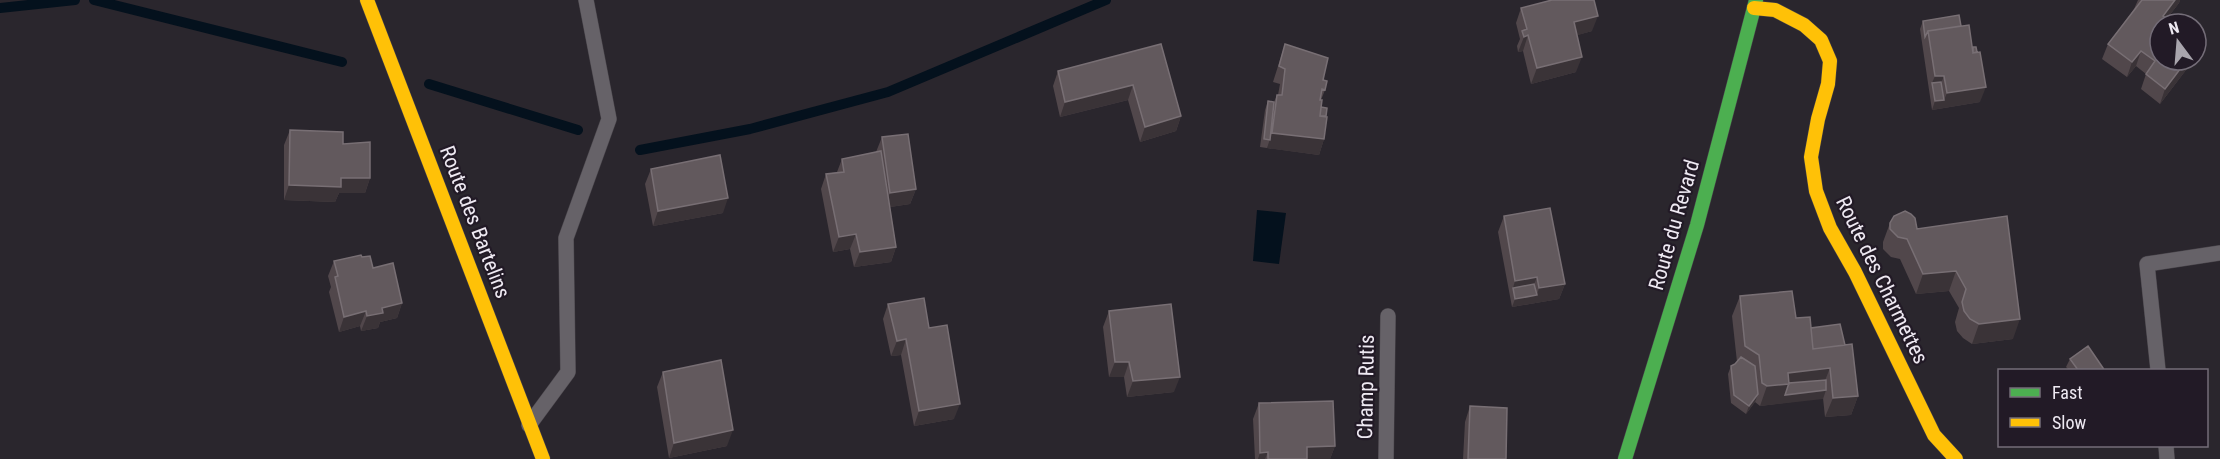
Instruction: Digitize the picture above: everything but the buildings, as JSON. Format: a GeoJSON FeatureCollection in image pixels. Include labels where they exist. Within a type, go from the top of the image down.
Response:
{"type":"FeatureCollection","features":[{"type":"Feature","properties":{"kind":"street","name":"Route des Bartelins"},"geometry":{"type":"LineString","coordinates":[[367,0],[543,459]]}},
{"type":"Feature","properties":{"kind":"street","name":"Route du Revard"},"geometry":{"type":"LineString","coordinates":[[1625,459],[1697,225],[1755,4]]}},
{"type":"Feature","properties":{"kind":"street","name":"Route des Charmettes"},"geometry":{"type":"LineString","coordinates":[[1755,4],[1775,10],[1804,25],[1821,40],[1830,61],[1828,84],[1818,119],[1811,157],[1816,191],[1830,228],[1855,272],[1934,435],[1956,459]]}},
{"type":"Feature","properties":{"kind":"lane"},"geometry":{"type":"LineString","coordinates":[[530,425],[568,372],[566,238],[609,119],[586,0]]}},
{"type":"Feature","properties":{"kind":"lane"},"geometry":{"type":"LineString","coordinates":[[2158,369],[2148,264],[2220,253]]}},
{"type":"Feature","properties":{"kind":"lane","name":"Champ Rutis"},"geometry":{"type":"LineString","coordinates":[[1386,459],[1388,316]]}},
{"type":"Feature","properties":{"kind":"water"},"geometry":{"type":"Polygon","coordinates":[[[1257,210],[1286,213],[1279,264],[1253,261],[1257,210]]]}},
{"type":"Feature","properties":{"kind":"waterway"},"geometry":{"type":"LineString","coordinates":[[0,8],[75,0]]}},
{"type":"Feature","properties":{"kind":"waterway"},"geometry":{"type":"LineString","coordinates":[[94,0],[342,62]]}},
{"type":"Feature","properties":{"kind":"waterway"},"geometry":{"type":"LineString","coordinates":[[640,150],[750,129],[888,92],[1106,0]]}},
{"type":"Feature","properties":{"kind":"waterway"},"geometry":{"type":"LineString","coordinates":[[429,84],[578,130]]}},
{"type":"Feature","properties":{"kind":"traffic: fast"},"geometry":{"type":"LineString","coordinates":[[1625,459],[1697,225],[1756,0]]}},
{"type":"Feature","properties":{"kind":"traffic: slow"},"geometry":{"type":"LineString","coordinates":[[367,0],[543,459]]}},
{"type":"Feature","properties":{"kind":"traffic: slow"},"geometry":{"type":"LineString","coordinates":[[1754,8],[1775,10],[1804,25],[1821,40],[1830,61],[1828,84],[1818,119],[1811,157],[1816,191],[1830,228],[1855,272],[1934,435],[1956,459]]}}]}
